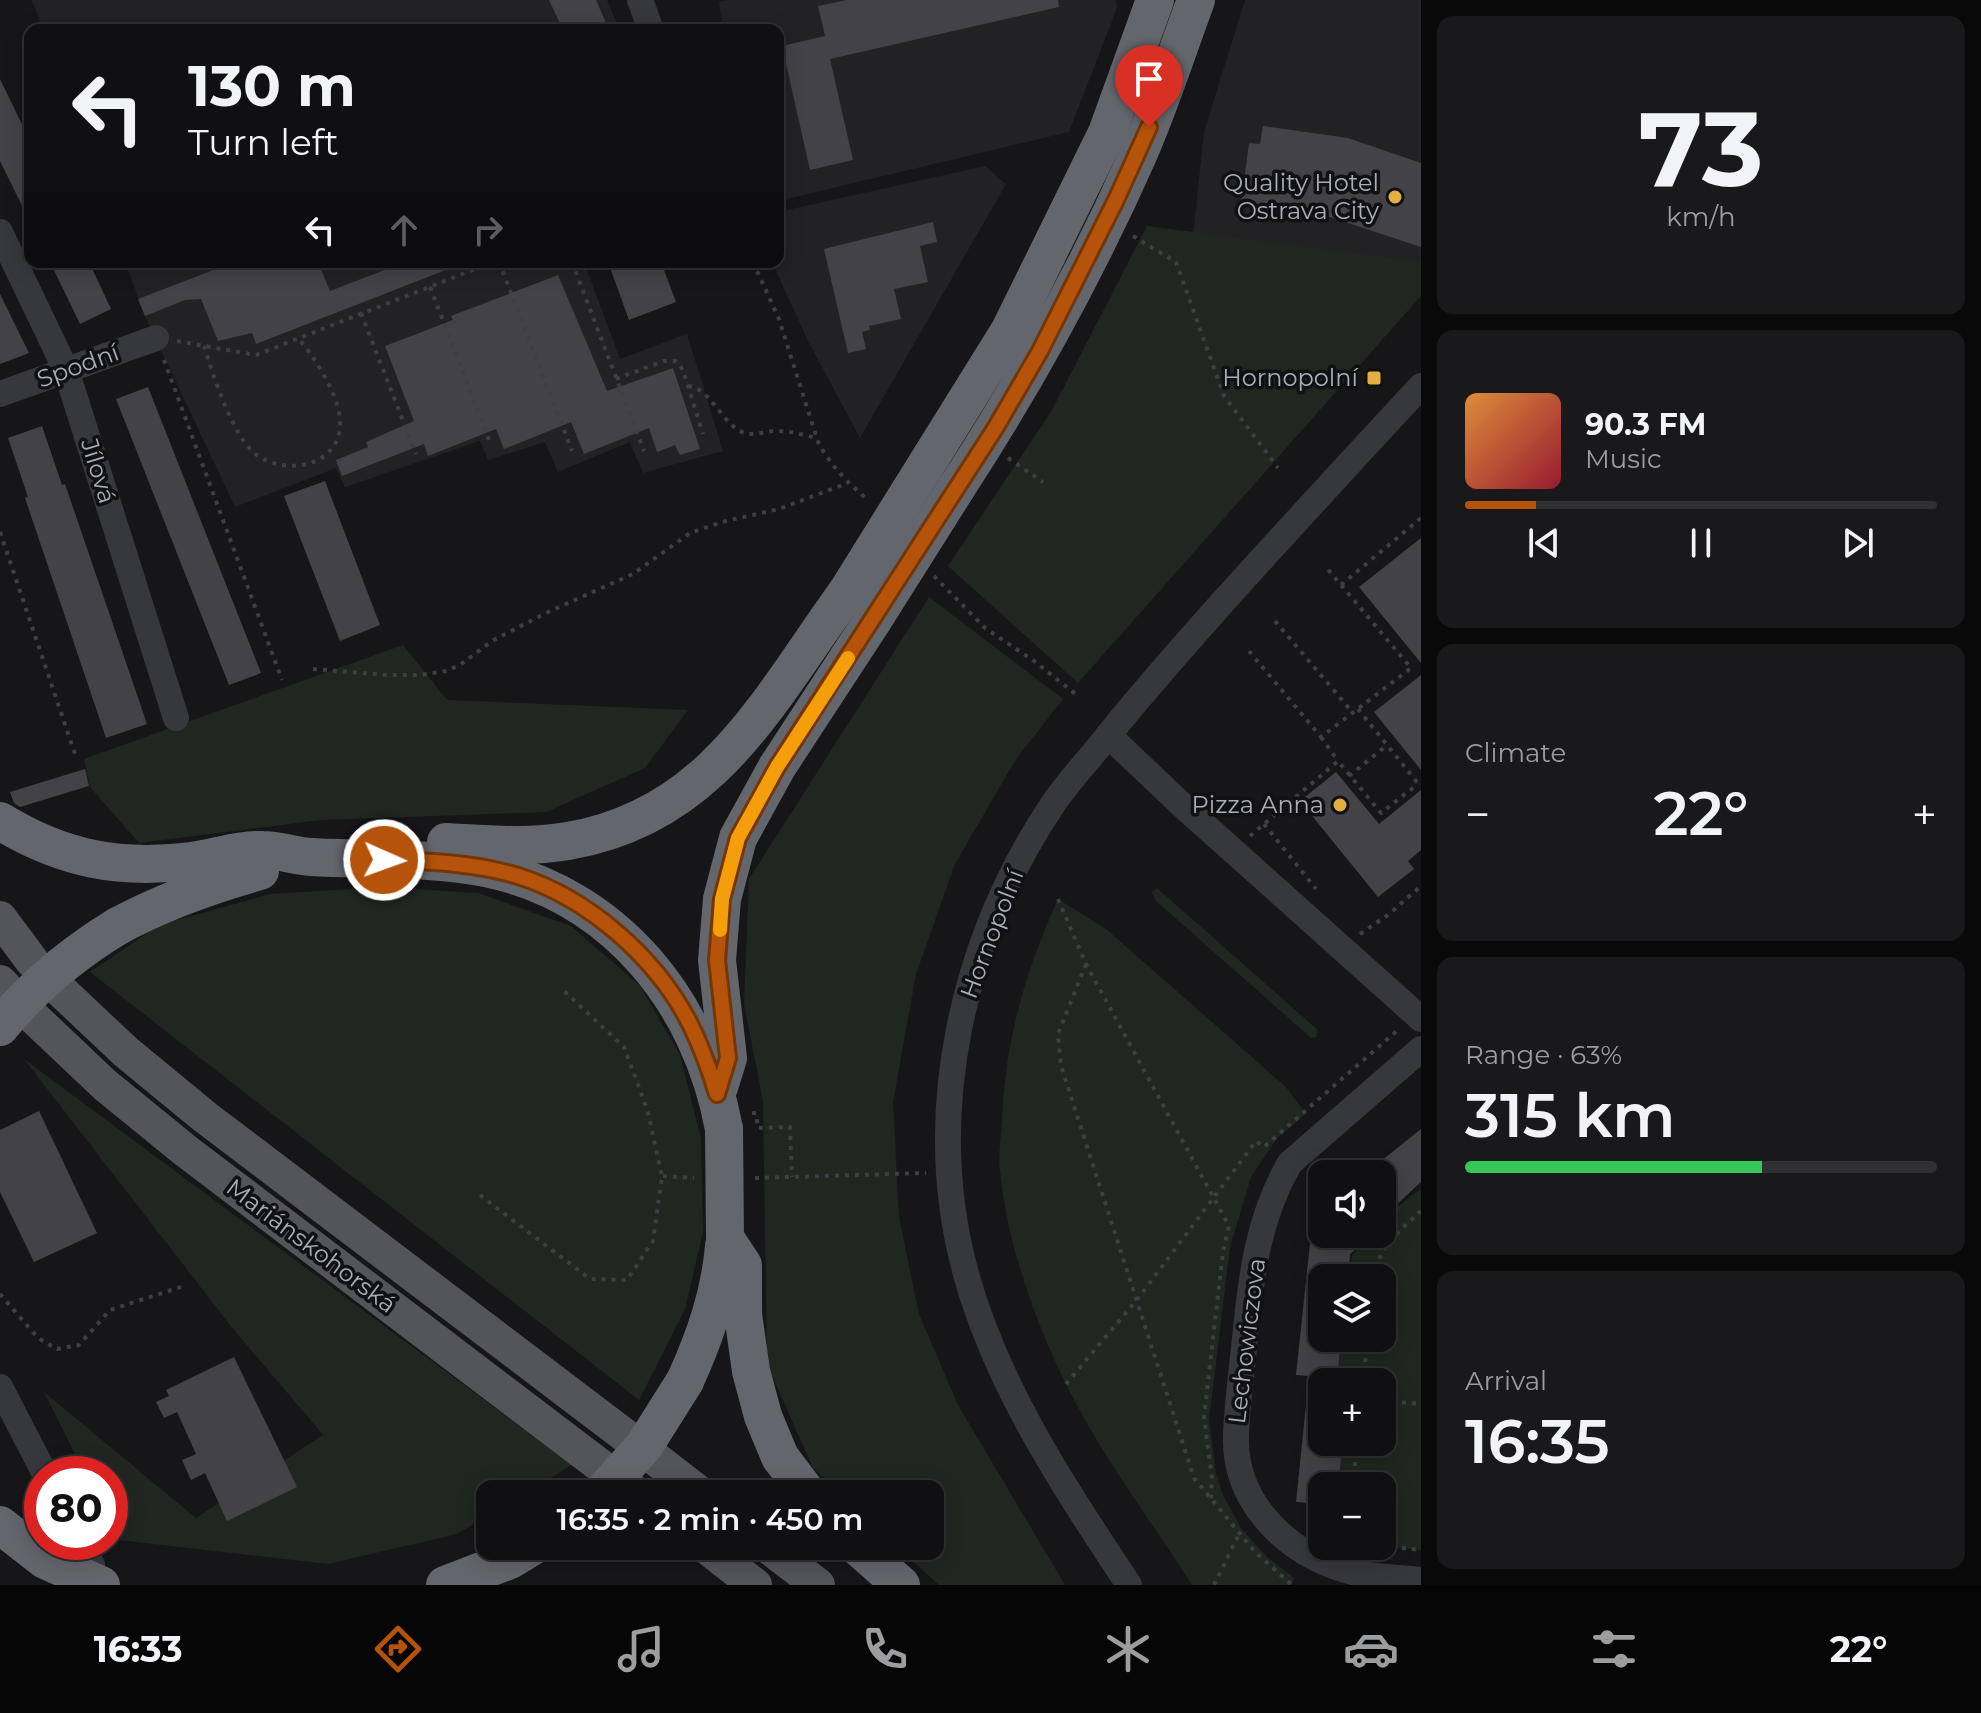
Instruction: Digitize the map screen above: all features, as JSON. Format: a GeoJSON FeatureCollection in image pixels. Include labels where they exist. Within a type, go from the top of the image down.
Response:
{"type":"FeatureCollection","features":[{"type":"Feature","properties":{"kind":"highway"},"geometry":{"type":"LineString","coordinates":[[16,1021],[26,997],[53,971],[118,926],[166,901],[307,857],[383,839],[537,844],[567,842],[626,826],[690,790],[726,758],[755,723],[847,592],[1010,330],[1107,133],[1155,0]]}},
{"type":"Feature","properties":{"kind":"highway"},"geometry":{"type":"LineString","coordinates":[[797,1480],[780,1457],[763,1416],[751,1371],[730,1255],[732,1112],[717,960],[722,899],[738,838],[777,767],[873,620],[1040,351],[1139,153],[1196,0]]}},
{"type":"Feature","properties":{"kind":"highway"},"geometry":{"type":"LineString","coordinates":[[0,821],[55,850],[118,863],[174,863],[261,850],[307,857],[449,863],[519,877],[553,890],[613,931],[667,986],[687,1019],[732,1112]]}},
{"type":"Feature","properties":{"kind":"highway"},"geometry":{"type":"LineString","coordinates":[[620,1480],[652,1436],[685,1381],[707,1331],[730,1255]]}},
{"type":"Feature","properties":{"kind":"highway"},"geometry":{"type":"LineString","coordinates":[[0,1525],[45,1560],[91,1564]]}},
{"type":"Feature","properties":{"kind":"highway"},"geometry":{"type":"LineString","coordinates":[[445,1585],[506,1560]]}},
{"type":"Feature","properties":{"kind":"highway"},"geometry":{"type":"LineString","coordinates":[[873,1560],[901,1585]]}},
{"type":"Feature","properties":{"kind":"main road"},"geometry":{"type":"LineString","coordinates":[[0,918],[32,961]]}},
{"type":"Feature","properties":{"kind":"main road","name":"Mariánskohorská"},"geometry":{"type":"LineString","coordinates":[[58,988],[126,1052],[205,1117],[683,1480]]}},
{"type":"Feature","properties":{"kind":"main road","name":"Mariánskohorská"},"geometry":{"type":"LineString","coordinates":[[16,1021],[105,1085],[611,1480]]}},
{"type":"Feature","properties":{"kind":"main road"},"geometry":{"type":"LineString","coordinates":[[723,1560],[755,1585]]}},
{"type":"Feature","properties":{"kind":"main road"},"geometry":{"type":"LineString","coordinates":[[785,1560],[818,1585]]}},
{"type":"Feature","properties":{"kind":"street"},"geometry":{"type":"LineString","coordinates":[[640,0],[649,24]]}},
{"type":"Feature","properties":{"kind":"street","name":"Jílová"},"geometry":{"type":"LineString","coordinates":[[0,232],[66,370],[176,718]]}},
{"type":"Feature","properties":{"kind":"street","name":"Spodní"},"geometry":{"type":"LineString","coordinates":[[0,394],[156,338]]}},
{"type":"Feature","properties":{"kind":"street","name":"Hornopolní"},"geometry":{"type":"LineString","coordinates":[[1129,1585],[1081,1512],[1024,1415],[993,1351],[966,1276],[948,1174],[952,1067],[966,998],[980,952],[1013,873],[1056,800],[1147,685],[1421,386]]}},
{"type":"Feature","properties":{"kind":"street"},"geometry":{"type":"LineString","coordinates":[[1108,735],[1419,1016]]}},
{"type":"Feature","properties":{"kind":"street","name":"Lechowiczova"},"geometry":{"type":"LineString","coordinates":[[1421,1049],[1290,1163],[1276,1186],[1252,1270],[1236,1438],[1241,1473],[1255,1508],[1278,1533],[1311,1556],[1345,1570],[1421,1580]]}},
{"type":"Feature","properties":{"kind":"street"},"geometry":{"type":"LineString","coordinates":[[0,1387],[36,1456]]}},
{"type":"Feature","properties":{"kind":"path"},"geometry":{"type":"LineString","coordinates":[[1127,233],[1176,262],[1224,396],[1278,468]]}},
{"type":"Feature","properties":{"kind":"path"},"geometry":{"type":"LineString","coordinates":[[282,680],[156,338],[256,355],[478,268]]}},
{"type":"Feature","properties":{"kind":"path"},"geometry":{"type":"LineString","coordinates":[[501,268],[572,451]]}},
{"type":"Feature","properties":{"kind":"path"},"geometry":{"type":"LineString","coordinates":[[574,268],[644,451]]}},
{"type":"Feature","properties":{"kind":"path"},"geometry":{"type":"LineString","coordinates":[[756,268],[779,319],[816,438],[825,456],[848,483],[868,500]]}},
{"type":"Feature","properties":{"kind":"path"},"geometry":{"type":"LineString","coordinates":[[430,287],[491,445]]}},
{"type":"Feature","properties":{"kind":"path"},"geometry":{"type":"LineString","coordinates":[[361,313],[416,454]]}},
{"type":"Feature","properties":{"kind":"path"},"geometry":{"type":"LineString","coordinates":[[204,346],[235,428],[256,455],[283,467],[305,466],[322,457],[339,437],[340,418],[316,359],[298,338]]}},
{"type":"Feature","properties":{"kind":"path"},"geometry":{"type":"LineString","coordinates":[[616,379],[671,360],[681,366],[703,434]]}},
{"type":"Feature","properties":{"kind":"path"},"geometry":{"type":"LineString","coordinates":[[688,386],[697,388],[720,415],[739,431],[748,434],[777,431],[816,438]]}},
{"type":"Feature","properties":{"kind":"path"},"geometry":{"type":"LineString","coordinates":[[1003,454],[1043,482]]}},
{"type":"Feature","properties":{"kind":"path"},"geometry":{"type":"LineString","coordinates":[[313,669],[388,675],[446,671],[460,665],[492,641],[633,574],[690,533],[703,527],[779,509],[848,483]]}},
{"type":"Feature","properties":{"kind":"path"},"geometry":{"type":"LineString","coordinates":[[1341,585],[1421,518]]}},
{"type":"Feature","properties":{"kind":"path"},"geometry":{"type":"LineString","coordinates":[[0,532],[75,754]]}},
{"type":"Feature","properties":{"kind":"path"},"geometry":{"type":"LineString","coordinates":[[1321,737],[1411,668],[1325,566]]}},
{"type":"Feature","properties":{"kind":"path"},"geometry":{"type":"LineString","coordinates":[[931,573],[985,628],[1078,696]]}},
{"type":"Feature","properties":{"kind":"path"},"geometry":{"type":"LineString","coordinates":[[1275,621],[1353,713]]}},
{"type":"Feature","properties":{"kind":"path"},"geometry":{"type":"LineString","coordinates":[[1249,651],[1381,813],[1420,786],[1358,709]]}},
{"type":"Feature","properties":{"kind":"path"},"geometry":{"type":"LineString","coordinates":[[1349,776],[1386,746]]}},
{"type":"Feature","properties":{"kind":"path"},"geometry":{"type":"LineString","coordinates":[[1233,850],[1338,761]]}},
{"type":"Feature","properties":{"kind":"path"},"geometry":{"type":"LineString","coordinates":[[1264,824],[1318,892]]}},
{"type":"Feature","properties":{"kind":"path"},"geometry":{"type":"LineString","coordinates":[[1354,938],[1388,915],[1421,886]]}},
{"type":"Feature","properties":{"kind":"path"},"geometry":{"type":"LineString","coordinates":[[1058,899],[1086,964],[1229,1226],[1223,1251],[1204,1417],[1212,1478],[1211,1501]]}},
{"type":"Feature","properties":{"kind":"path"},"geometry":{"type":"LineString","coordinates":[[1086,964],[1058,1034],[1061,1066],[1194,1478],[1239,1534],[1274,1572],[1292,1585]]}},
{"type":"Feature","properties":{"kind":"path"},"geometry":{"type":"LineString","coordinates":[[480,1195],[590,1279],[627,1280],[653,1241],[662,1176],[647,1109],[624,1047],[563,990]]}},
{"type":"Feature","properties":{"kind":"path"},"geometry":{"type":"LineString","coordinates":[[1066,1384],[1136,1301],[1256,1141],[1264,1147],[1419,1016]]}},
{"type":"Feature","properties":{"kind":"path"},"geometry":{"type":"LineString","coordinates":[[732,1112],[758,1128],[790,1127],[792,1177]]}},
{"type":"Feature","properties":{"kind":"path"},"geometry":{"type":"LineString","coordinates":[[753,1179],[948,1174]]}},
{"type":"Feature","properties":{"kind":"path"},"geometry":{"type":"LineString","coordinates":[[662,1176],[708,1179]]}},
{"type":"Feature","properties":{"kind":"path"},"geometry":{"type":"LineString","coordinates":[[1377,1264],[1390,1239],[1421,1211]]}},
{"type":"Feature","properties":{"kind":"path"},"geometry":{"type":"LineString","coordinates":[[0,1294],[38,1338],[57,1349],[79,1345],[110,1310],[184,1286]]}},
{"type":"Feature","properties":{"kind":"path"},"geometry":{"type":"LineString","coordinates":[[1396,1402],[1421,1404]]}},
{"type":"Feature","properties":{"kind":"path"},"geometry":{"type":"LineString","coordinates":[[1214,1585],[1239,1534]]}},
{"type":"Feature","properties":{"kind":"path"},"geometry":{"type":"LineString","coordinates":[[1396,1547],[1421,1550]]}},
{"type":"Feature","properties":{"kind":"shaded area"},"geometry":{"type":"Polygon","coordinates":[[[32,0],[607,0],[617,24],[41,24],[32,0]]]}},
{"type":"Feature","properties":{"kind":"shaded area"},"geometry":{"type":"Polygon","coordinates":[[[1116,0],[1117,8],[1069,132],[784,200],[784,24],[722,24],[719,2],[1116,0]]]}},
{"type":"Feature","properties":{"kind":"shaded area"},"geometry":{"type":"Polygon","coordinates":[[[1245,0],[1421,0],[1421,263],[1193,236],[1204,132],[1245,0]]]}},
{"type":"Feature","properties":{"kind":"shaded area"},"geometry":{"type":"Polygon","coordinates":[[[985,166],[1006,184],[860,438],[808,341],[775,268],[784,268],[784,211],[985,166]]]}},
{"type":"Feature","properties":{"kind":"shaded area"},"geometry":{"type":"Polygon","coordinates":[[[1147,226],[1421,262],[1421,296],[1078,683],[948,566],[1051,412],[1147,226]]]}},
{"type":"Feature","properties":{"kind":"shaded area"},"geometry":{"type":"Polygon","coordinates":[[[127,268],[586,268],[620,359],[687,334],[723,451],[643,473],[630,442],[558,472],[545,442],[488,460],[480,441],[345,487],[336,468],[235,507],[145,316],[127,268]]]}},
{"type":"Feature","properties":{"kind":"shaded area"},"geometry":{"type":"Polygon","coordinates":[[[929,597],[1063,699],[1016,759],[955,864],[916,974],[893,1102],[899,1217],[919,1314],[958,1405],[1065,1585],[939,1585],[911,1560],[944,1560],[944,1480],[826,1480],[813,1468],[767,1364],[763,1101],[744,1004],[749,879],[929,597]]]}},
{"type":"Feature","properties":{"kind":"shaded area"},"geometry":{"type":"Polygon","coordinates":[[[403,645],[447,700],[688,710],[645,768],[546,812],[320,820],[139,843],[90,787],[84,759],[403,645]]]}},
{"type":"Feature","properties":{"kind":"shaded area"},"geometry":{"type":"Polygon","coordinates":[[[385,887],[478,893],[571,926],[640,986],[680,1055],[701,1138],[703,1232],[685,1309],[639,1400],[90,972],[159,925],[270,894],[385,887]]]}},
{"type":"Feature","properties":{"kind":"shaded area"},"geometry":{"type":"Polygon","coordinates":[[[1157,888],[1318,1030],[1316,1037],[1311,1038],[1155,900],[1152,892],[1157,888]]]}},
{"type":"Feature","properties":{"kind":"shaded area"},"geometry":{"type":"Polygon","coordinates":[[[1058,899],[1106,929],[1286,1087],[1306,1114],[1277,1138],[1251,1177],[1230,1247],[1209,1420],[1216,1473],[1223,1495],[1241,1528],[1267,1557],[1294,1578],[1292,1585],[1192,1585],[1079,1410],[1043,1334],[1024,1280],[1008,1224],[1000,1170],[1004,1091],[1019,1007],[1058,899]]]}},
{"type":"Feature","properties":{"kind":"shaded area"},"geometry":{"type":"Polygon","coordinates":[[[24,1059],[572,1465],[547,1480],[476,1480],[476,1522],[457,1534],[328,1564],[128,1541],[128,1462],[196,1518],[323,1435],[230,1325],[24,1059]]]}},
{"type":"Feature","properties":{"kind":"shaded area"},"geometry":{"type":"Polygon","coordinates":[[[1421,1189],[1421,1550],[1396,1547],[1396,1472],[1340,1472],[1341,1456],[1396,1456],[1396,1368],[1338,1368],[1340,1352],[1396,1352],[1396,1264],[1351,1264],[1352,1255],[1360,1248],[1396,1248],[1396,1217],[1399,1215],[1396,1208],[1421,1189]]]}},
{"type":"Feature","properties":{"kind":"shaded area"},"geometry":{"type":"Polygon","coordinates":[[[44,1392],[121,1456],[76,1456],[44,1392]]]}},
{"type":"Feature","properties":{"kind":"building"},"geometry":{"type":"Polygon","coordinates":[[[549,0],[596,0],[606,24],[560,24],[549,0]]]}},
{"type":"Feature","properties":{"kind":"building"},"geometry":{"type":"Polygon","coordinates":[[[847,0],[1058,0],[1059,7],[830,59],[853,160],[810,170],[784,46],[825,36],[818,6],[847,0]]]}},
{"type":"Feature","properties":{"kind":"building"},"geometry":{"type":"Polygon","coordinates":[[[0,79],[24,129],[24,210],[0,161],[0,79]]]}},
{"type":"Feature","properties":{"kind":"building"},"geometry":{"type":"Polygon","coordinates":[[[1263,126],[1348,138],[1421,163],[1421,247],[1330,217],[1241,204],[1249,143],[1260,144],[1263,126]]]}},
{"type":"Feature","properties":{"kind":"building"},"geometry":{"type":"Polygon","coordinates":[[[933,222],[937,242],[920,246],[928,282],[894,289],[901,319],[869,326],[870,330],[862,332],[866,349],[848,353],[824,249],[933,222]]]}},
{"type":"Feature","properties":{"kind":"building"},"geometry":{"type":"Polygon","coordinates":[[[53,268],[92,268],[111,309],[80,324],[53,268]]]}},
{"type":"Feature","properties":{"kind":"building"},"geometry":{"type":"Polygon","coordinates":[[[218,268],[320,268],[330,291],[389,268],[451,268],[256,344],[252,333],[218,341],[201,299],[185,300],[145,316],[138,299],[218,268]]]}},
{"type":"Feature","properties":{"kind":"building"},"geometry":{"type":"Polygon","coordinates":[[[610,268],[663,268],[676,302],[629,320],[610,268]]]}},
{"type":"Feature","properties":{"kind":"building"},"geometry":{"type":"Polygon","coordinates":[[[558,275],[607,391],[673,368],[700,449],[680,455],[675,445],[657,452],[649,428],[584,454],[571,422],[504,449],[496,429],[428,456],[424,444],[342,476],[336,460],[368,447],[366,442],[414,421],[385,346],[453,320],[451,316],[558,275]]]}},
{"type":"Feature","properties":{"kind":"building"},"geometry":{"type":"Polygon","coordinates":[[[0,294],[29,353],[0,364],[0,294]]]}},
{"type":"Feature","properties":{"kind":"building"},"geometry":{"type":"Polygon","coordinates":[[[148,387],[261,673],[229,685],[116,399],[148,387]]]}},
{"type":"Feature","properties":{"kind":"building"},"geometry":{"type":"Polygon","coordinates":[[[42,426],[62,485],[65,484],[147,724],[106,738],[25,498],[28,497],[8,438],[42,426]]]}},
{"type":"Feature","properties":{"kind":"building"},"geometry":{"type":"Polygon","coordinates":[[[325,481],[380,625],[340,641],[284,496],[325,481]]]}},
{"type":"Feature","properties":{"kind":"building"},"geometry":{"type":"Polygon","coordinates":[[[1421,538],[1421,663],[1359,587],[1421,538]]]}},
{"type":"Feature","properties":{"kind":"building"},"geometry":{"type":"Polygon","coordinates":[[[1421,675],[1421,770],[1374,712],[1421,675]]]}},
{"type":"Feature","properties":{"kind":"building"},"geometry":{"type":"Polygon","coordinates":[[[85,769],[89,786],[20,807],[14,803],[10,792],[85,769]]]}},
{"type":"Feature","properties":{"kind":"building"},"geometry":{"type":"Polygon","coordinates":[[[1336,772],[1379,824],[1421,790],[1421,850],[1408,861],[1414,869],[1378,897],[1300,801],[1336,772]]]}},
{"type":"Feature","properties":{"kind":"building"},"geometry":{"type":"Polygon","coordinates":[[[39,1111],[97,1233],[34,1262],[0,1192],[0,1130],[39,1111]]]}},
{"type":"Feature","properties":{"kind":"building"},"geometry":{"type":"Polygon","coordinates":[[[1421,1129],[1421,1182],[1396,1205],[1396,1160],[1382,1160],[1421,1129]]]}},
{"type":"Feature","properties":{"kind":"building"},"geometry":{"type":"Polygon","coordinates":[[[1310,1248],[1358,1248],[1350,1254],[1349,1264],[1308,1264],[1308,1352],[1340,1352],[1338,1368],[1308,1368],[1308,1376],[1296,1375],[1310,1248]]]}},
{"type":"Feature","properties":{"kind":"building"},"geometry":{"type":"Polygon","coordinates":[[[234,1357],[297,1487],[227,1521],[205,1473],[191,1480],[182,1460],[196,1454],[177,1412],[164,1418],[156,1402],[169,1396],[166,1390],[234,1357]]]}},
{"type":"Feature","properties":{"kind":"building"},"geometry":{"type":"Polygon","coordinates":[[[1308,1386],[1308,1456],[1341,1456],[1340,1472],[1308,1472],[1308,1503],[1296,1502],[1308,1386]]]}},
{"type":"Feature","properties":{"kind":"slow traffic"},"geometry":{"type":"LineString","coordinates":[[720,930],[722,899],[738,838],[777,767],[848,658]]}},
{"type":"Feature","properties":{"kind":"place","name":"Quality Hotel Ostrava City"},"geometry":{"type":"Point","coordinates":[1395,197]}},
{"type":"Feature","properties":{"kind":"place","name":"Hornopolní"},"geometry":{"type":"Point","coordinates":[1374,378]}},
{"type":"Feature","properties":{"kind":"place","name":"Pizza Anna"},"geometry":{"type":"Point","coordinates":[1340,805]}},
{"type":"Feature","properties":{"kind":"route"},"geometry":{"type":"LineString","coordinates":[[384,860],[449,863],[503,872],[553,890],[584,909],[613,931],[667,986],[705,1055],[717,1094],[728,1058],[717,960],[722,899],[738,838],[777,767],[1026,376],[1116,200],[1149,127]]}}]}
